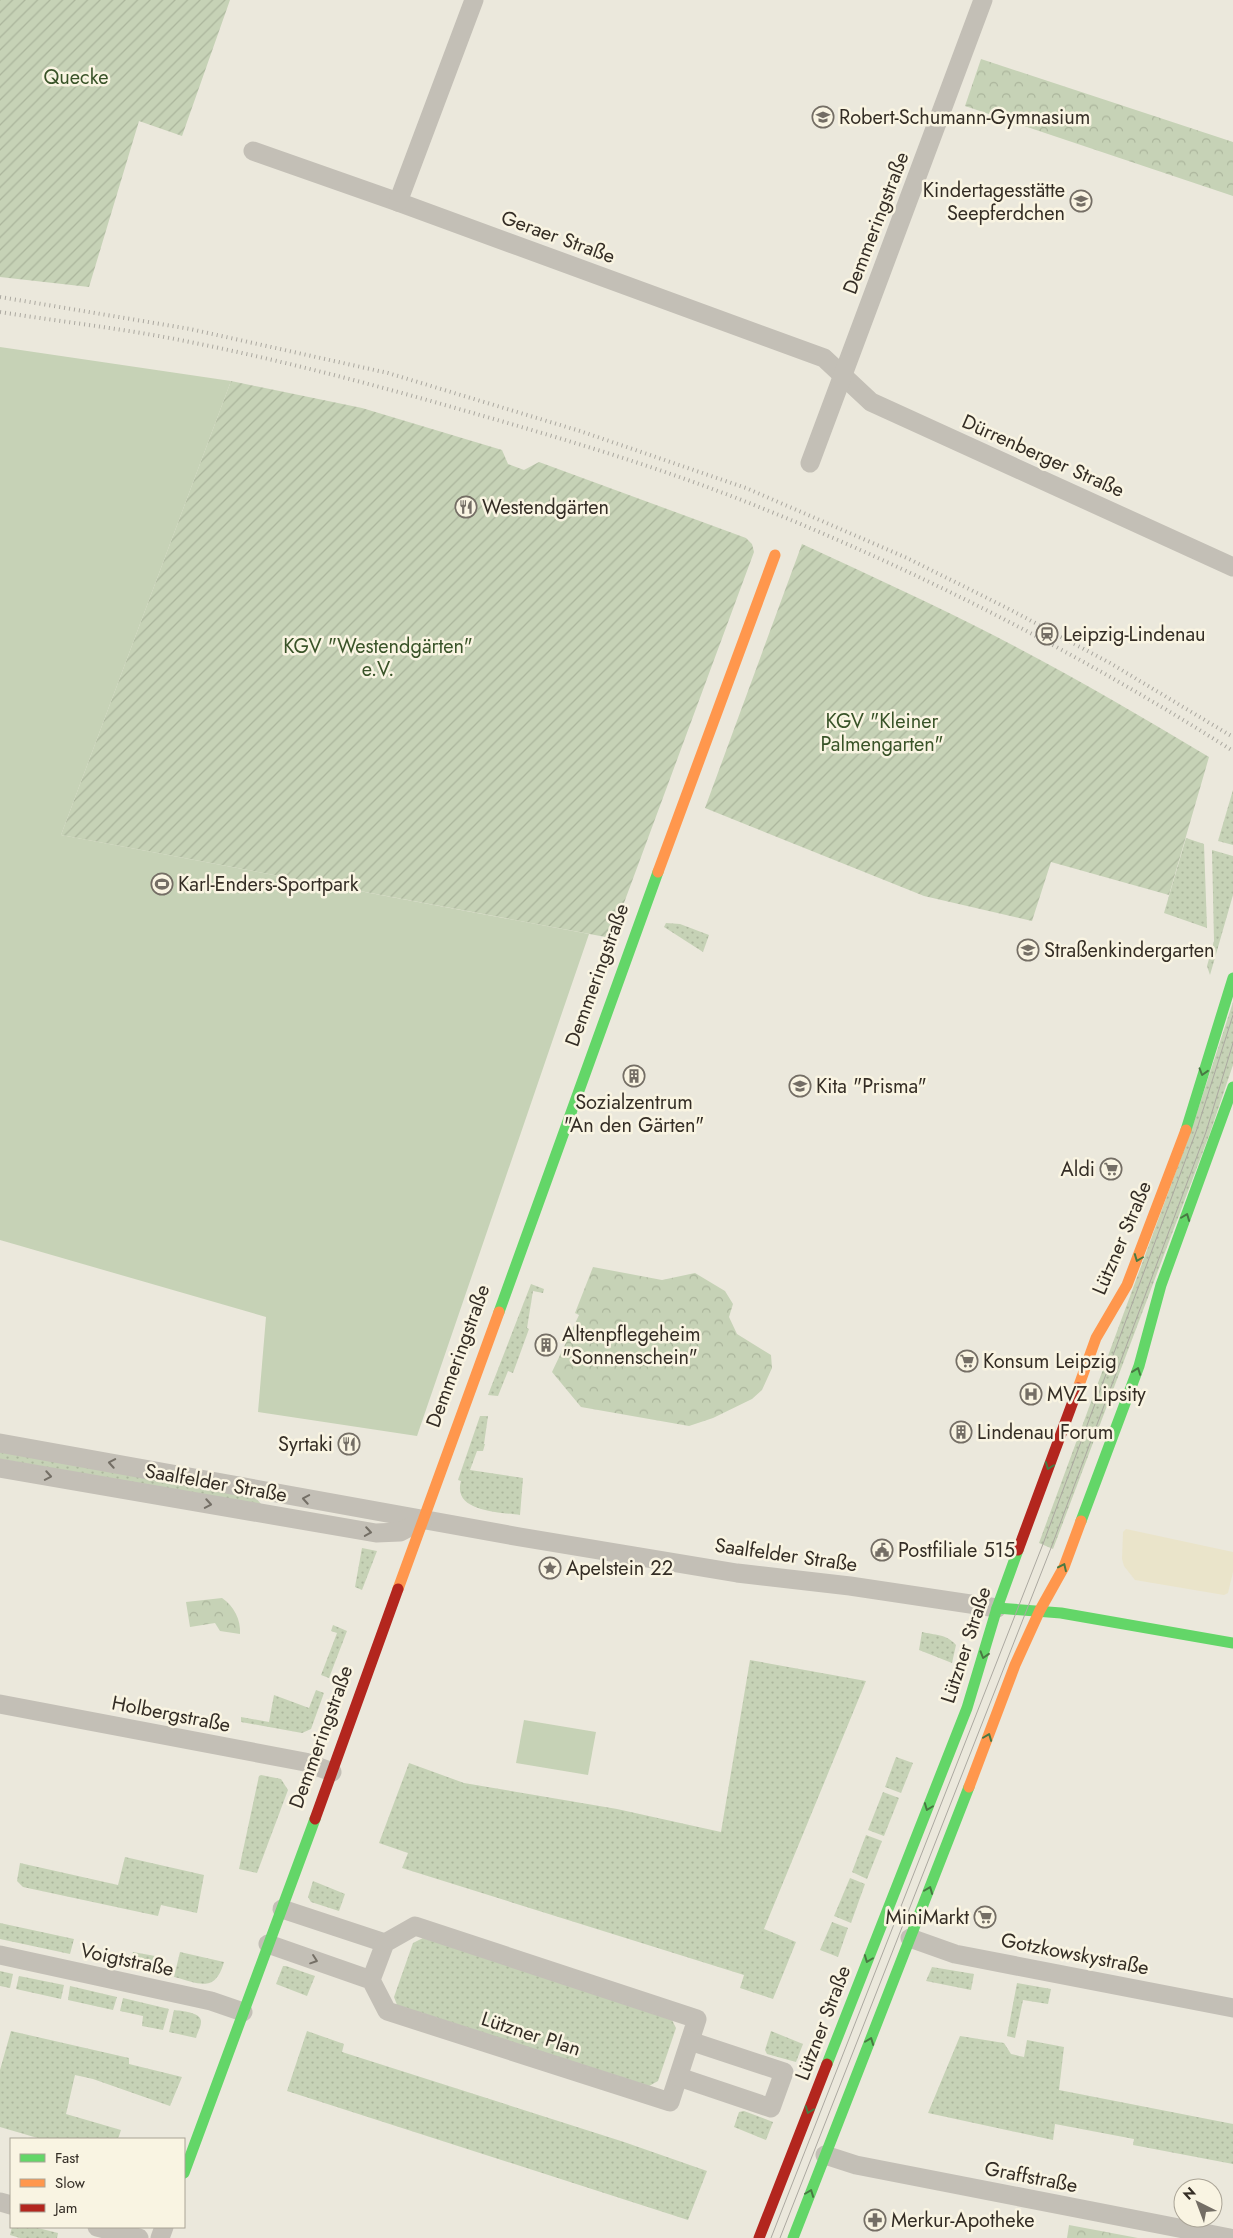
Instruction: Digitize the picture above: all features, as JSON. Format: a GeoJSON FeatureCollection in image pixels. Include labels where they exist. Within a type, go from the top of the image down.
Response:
{"type":"FeatureCollection","features":[{"type":"Feature","properties":{"kind":"main road","name":"Demmeringstraße"},"geometry":{"type":"LineString","coordinates":[[185,2170],[775,555]]}},
{"type":"Feature","properties":{"kind":"main road","name":"Lützner Straße"},"geometry":{"type":"LineString","coordinates":[[759,2238],[967,1708],[997,1608],[1096,1338],[1127,1285],[1140,1252],[1187,1126],[1233,978]]}},
{"type":"Feature","properties":{"kind":"main road"},"geometry":{"type":"LineString","coordinates":[[792,2238],[1015,1665],[1040,1610],[1064,1566],[1148,1341],[1165,1274],[1233,1087]]}},
{"type":"Feature","properties":{"kind":"main road","name":"Saalfelder Straße"},"geometry":{"type":"LineString","coordinates":[[997,1608],[1040,1610],[1233,1643]]}},
{"type":"Feature","properties":{"kind":"street"},"geometry":{"type":"LineString","coordinates":[[398,202],[474,0]]}},
{"type":"Feature","properties":{"kind":"street","name":"Demmeringstraße"},"geometry":{"type":"LineString","coordinates":[[810,462],[983,0]]}},
{"type":"Feature","properties":{"kind":"street","name":"Geraer Straße"},"geometry":{"type":"LineString","coordinates":[[253,152],[398,202],[824,358],[842,375]]}},
{"type":"Feature","properties":{"kind":"street","name":"Dürrenberger Straße"},"geometry":{"type":"LineString","coordinates":[[842,375],[871,402],[1233,566]]}},
{"type":"Feature","properties":{"kind":"street","name":"Saalfelder Straße"},"geometry":{"type":"LineString","coordinates":[[0,1443],[423,1520],[738,1573],[850,1586],[997,1608]]}},
{"type":"Feature","properties":{"kind":"street","name":"Saalfelder Straße"},"geometry":{"type":"LineString","coordinates":[[0,1468],[376,1533],[400,1532],[423,1520]]}},
{"type":"Feature","properties":{"kind":"street","name":"Holbergstraße"},"geometry":{"type":"LineString","coordinates":[[0,1704],[305,1762],[332,1772]]}},
{"type":"Feature","properties":{"kind":"street"},"geometry":{"type":"LineString","coordinates":[[268,1944],[371,1980],[385,1943],[282,1909]]}},
{"type":"Feature","properties":{"kind":"street","name":"Lützner Plan"},"geometry":{"type":"LineString","coordinates":[[371,1980],[387,2011],[670,2102],[697,2019],[415,1926],[385,1943]]}},
{"type":"Feature","properties":{"kind":"street","name":"Gotzkowskystraße"},"geometry":{"type":"LineString","coordinates":[[910,1938],[955,1954],[1233,2008]]}},
{"type":"Feature","properties":{"kind":"street","name":"Voigtstraße"},"geometry":{"type":"LineString","coordinates":[[0,1955],[211,2001],[243,2012]]}},
{"type":"Feature","properties":{"kind":"street"},"geometry":{"type":"LineString","coordinates":[[679,2077],[771,2108],[784,2072],[690,2040]]}},
{"type":"Feature","properties":{"kind":"street","name":"Graffstraße"},"geometry":{"type":"LineString","coordinates":[[825,2156],[866,2167],[1230,2238]]}},
{"type":"Feature","properties":{"kind":"street"},"geometry":{"type":"LineString","coordinates":[[101,2228],[139,2238]]}},
{"type":"Feature","properties":{"kind":"green space","name":"Quecke"},"geometry":{"type":"Polygon","coordinates":[[[0,0],[230,0],[182,136],[139,121],[89,287],[0,277],[0,0]]]}},
{"type":"Feature","properties":{"kind":"green space"},"geometry":{"type":"Polygon","coordinates":[[[981,59],[1233,142],[1233,196],[965,106],[981,59]]]}},
{"type":"Feature","properties":{"kind":"green space","name":"Karl-Enders-Sportpark"},"geometry":{"type":"Polygon","coordinates":[[[0,347],[231,381],[61,835],[589,934],[417,1436],[258,1412],[266,1317],[0,1240],[0,347]]]}},
{"type":"Feature","properties":{"kind":"green space","name":"KGV \"Westendgärten\" e.V."},"geometry":{"type":"Polygon","coordinates":[[[231,381],[362,408],[502,450],[508,464],[524,470],[539,462],[746,538],[752,544],[754,552],[611,938],[61,835],[231,381]]]}},
{"type":"Feature","properties":{"kind":"green space","name":"KGV \"Kleiner Palmengarten\""},"geometry":{"type":"Polygon","coordinates":[[[802,544],[924,601],[1024,651],[1104,695],[1209,757],[1169,895],[1051,862],[1032,921],[924,896],[705,808],[802,544]]]}},
{"type":"Feature","properties":{"kind":"green space"},"geometry":{"type":"Polygon","coordinates":[[[1233,790],[1233,845],[1218,841],[1233,790]]]}},
{"type":"Feature","properties":{"kind":"green space"},"geometry":{"type":"Polygon","coordinates":[[[1186,838],[1204,844],[1207,928],[1164,913],[1186,838]]]}},
{"type":"Feature","properties":{"kind":"green space"},"geometry":{"type":"Polygon","coordinates":[[[1212,850],[1233,856],[1233,895],[1210,975],[1207,966],[1214,941],[1212,850]]]}},
{"type":"Feature","properties":{"kind":"green space"},"geometry":{"type":"Polygon","coordinates":[[[666,923],[680,924],[709,935],[703,952],[664,927],[666,923]]]}},
{"type":"Feature","properties":{"kind":"green space"},"geometry":{"type":"Polygon","coordinates":[[[1233,1002],[1233,1065],[1210,1133],[1053,1549],[1039,1543],[1192,1128],[1233,1002]]]}},
{"type":"Feature","properties":{"kind":"green space"},"geometry":{"type":"Polygon","coordinates":[[[593,1267],[662,1280],[695,1273],[725,1291],[733,1304],[729,1317],[737,1334],[771,1355],[772,1368],[762,1390],[752,1399],[713,1418],[689,1426],[581,1407],[552,1372],[579,1315],[575,1313],[593,1267]]]}},
{"type":"Feature","properties":{"kind":"green space"},"geometry":{"type":"Polygon","coordinates":[[[531,1284],[544,1289],[543,1293],[533,1291],[527,1328],[529,1329],[513,1373],[508,1371],[498,1396],[488,1395],[531,1284]]]}},
{"type":"Feature","properties":{"kind":"green space"},"geometry":{"type":"Polygon","coordinates":[[[480,1416],[488,1416],[485,1444],[483,1451],[477,1451],[470,1470],[523,1478],[520,1515],[490,1511],[470,1505],[460,1491],[461,1481],[458,1480],[480,1416]]]}},
{"type":"Feature","properties":{"kind":"green space"},"geometry":{"type":"Polygon","coordinates":[[[0,1451],[254,1496],[262,1505],[0,1459],[0,1451]]]}},
{"type":"Feature","properties":{"kind":"green space"},"geometry":{"type":"Polygon","coordinates":[[[362,1548],[377,1551],[362,1590],[355,1587],[362,1548]]]}},
{"type":"Feature","properties":{"kind":"green space"},"geometry":{"type":"Polygon","coordinates":[[[222,1598],[236,1614],[240,1634],[220,1631],[215,1623],[190,1627],[186,1602],[222,1598]]]}},
{"type":"Feature","properties":{"kind":"green space"},"geometry":{"type":"Polygon","coordinates":[[[333,1625],[347,1631],[329,1678],[321,1675],[337,1633],[331,1631],[333,1625]]]}},
{"type":"Feature","properties":{"kind":"green space"},"geometry":{"type":"Polygon","coordinates":[[[922,1632],[944,1637],[956,1645],[952,1663],[919,1650],[922,1632]]]}},
{"type":"Feature","properties":{"kind":"green space"},"geometry":{"type":"Polygon","coordinates":[[[750,1660],[866,1681],[764,1929],[796,1942],[773,1999],[740,1988],[744,1975],[402,1868],[408,1853],[379,1843],[409,1763],[464,1783],[617,1809],[721,1832],[750,1660]]]}},
{"type":"Feature","properties":{"kind":"green space"},"geometry":{"type":"Polygon","coordinates":[[[316,1690],[324,1693],[311,1729],[302,1733],[241,1722],[241,1717],[269,1722],[274,1695],[309,1708],[316,1690]]]}},
{"type":"Feature","properties":{"kind":"green space"},"geometry":{"type":"Polygon","coordinates":[[[524,1720],[596,1732],[588,1775],[516,1763],[524,1720]]]}},
{"type":"Feature","properties":{"kind":"green space"},"geometry":{"type":"Polygon","coordinates":[[[896,1757],[913,1763],[901,1793],[885,1787],[896,1757]]]}},
{"type":"Feature","properties":{"kind":"green space"},"geometry":{"type":"Polygon","coordinates":[[[259,1776],[281,1779],[288,1790],[257,1873],[239,1869],[259,1776]]]}},
{"type":"Feature","properties":{"kind":"green space"},"geometry":{"type":"Polygon","coordinates":[[[883,1792],[899,1798],[884,1836],[868,1830],[883,1792]]]}},
{"type":"Feature","properties":{"kind":"green space"},"geometry":{"type":"Polygon","coordinates":[[[866,1835],[882,1841],[867,1879],[852,1872],[866,1835]]]}},
{"type":"Feature","properties":{"kind":"green space"},"geometry":{"type":"Polygon","coordinates":[[[125,1857],[204,1875],[197,1913],[161,1905],[158,1916],[23,1887],[17,1881],[20,1863],[118,1885],[125,1857]]]}},
{"type":"Feature","properties":{"kind":"green space"},"geometry":{"type":"Polygon","coordinates":[[[850,1878],[865,1884],[851,1923],[834,1916],[850,1878]]]}},
{"type":"Feature","properties":{"kind":"green space"},"geometry":{"type":"Polygon","coordinates":[[[313,1881],[345,1894],[339,1911],[311,1902],[308,1897],[313,1881]]]}},
{"type":"Feature","properties":{"kind":"green space"},"geometry":{"type":"Polygon","coordinates":[[[832,1922],[848,1928],[838,1957],[820,1950],[832,1922]]]}},
{"type":"Feature","properties":{"kind":"green space"},"geometry":{"type":"Polygon","coordinates":[[[0,1923],[74,1939],[70,1954],[0,1939],[0,1923]]]}},
{"type":"Feature","properties":{"kind":"green space"},"geometry":{"type":"Polygon","coordinates":[[[423,1938],[671,2018],[676,2028],[658,2081],[649,2086],[397,2005],[394,1997],[413,1943],[423,1938]]]}},
{"type":"Feature","properties":{"kind":"green space"},"geometry":{"type":"Polygon","coordinates":[[[133,1952],[155,1956],[153,1970],[150,1972],[129,1967],[133,1952]]]}},
{"type":"Feature","properties":{"kind":"green space"},"geometry":{"type":"Polygon","coordinates":[[[180,1952],[224,1962],[216,1979],[205,1984],[191,1982],[174,1977],[180,1952]]]}},
{"type":"Feature","properties":{"kind":"green space"},"geometry":{"type":"Polygon","coordinates":[[[283,1966],[315,1976],[307,1996],[276,1984],[283,1966]]]}},
{"type":"Feature","properties":{"kind":"green space"},"geometry":{"type":"Polygon","coordinates":[[[932,1967],[974,1974],[971,1990],[926,1981],[932,1967]]]}},
{"type":"Feature","properties":{"kind":"green space"},"geometry":{"type":"Polygon","coordinates":[[[0,1971],[13,1974],[10,1988],[0,1986],[0,1971]]]}},
{"type":"Feature","properties":{"kind":"green space"},"geometry":{"type":"Polygon","coordinates":[[[19,1976],[64,1985],[61,1999],[16,1989],[19,1976]]]}},
{"type":"Feature","properties":{"kind":"green space"},"geometry":{"type":"Polygon","coordinates":[[[1017,1983],[1051,1989],[1048,2004],[1023,2000],[1015,2038],[1007,2036],[1017,1983]]]}},
{"type":"Feature","properties":{"kind":"green space"},"geometry":{"type":"Polygon","coordinates":[[[70,1986],[117,1997],[113,2010],[68,2000],[70,1986]]]}},
{"type":"Feature","properties":{"kind":"green space"},"geometry":{"type":"Polygon","coordinates":[[[123,1998],[169,2009],[163,2030],[142,2026],[143,2016],[120,2011],[123,1998]]]}},
{"type":"Feature","properties":{"kind":"green space"},"geometry":{"type":"Polygon","coordinates":[[[174,2010],[198,2016],[201,2024],[196,2038],[169,2032],[174,2010]]]}},
{"type":"Feature","properties":{"kind":"green space"},"geometry":{"type":"Polygon","coordinates":[[[11,2031],[129,2058],[129,2064],[182,2077],[170,2106],[93,2079],[75,2075],[66,2114],[121,2130],[118,2138],[38,2138],[0,2127],[0,2070],[11,2031]]]}},
{"type":"Feature","properties":{"kind":"green space"},"geometry":{"type":"Polygon","coordinates":[[[307,2031],[344,2044],[342,2052],[624,2142],[707,2171],[688,2220],[287,2091],[307,2031]]]}},
{"type":"Feature","properties":{"kind":"green space"},"geometry":{"type":"Polygon","coordinates":[[[771,2031],[803,2044],[796,2062],[767,2054],[765,2050],[771,2031]]]}},
{"type":"Feature","properties":{"kind":"green space"},"geometry":{"type":"Polygon","coordinates":[[[960,2036],[1004,2043],[1011,2054],[1024,2057],[1027,2040],[1064,2047],[1059,2090],[1233,2124],[1233,2164],[1133,2145],[1134,2139],[1055,2124],[1053,2140],[928,2113],[960,2036]]]}},
{"type":"Feature","properties":{"kind":"green space"},"geometry":{"type":"Polygon","coordinates":[[[744,2111],[773,2122],[766,2140],[734,2127],[739,2112],[744,2111]]]}},
{"type":"Feature","properties":{"kind":"green space"},"geometry":{"type":"Polygon","coordinates":[[[1069,2225],[1138,2238],[1067,2238],[1069,2225]]]}},
{"type":"Feature","properties":{"kind":"green space"},"geometry":{"type":"Polygon","coordinates":[[[12,2228],[38,2228],[58,2233],[57,2238],[20,2238],[10,2235],[12,2228]]]}},
{"type":"Feature","properties":{"kind":"shaded area"},"geometry":{"type":"Polygon","coordinates":[[[1126,1529],[1233,1552],[1233,1572],[1228,1593],[1224,1595],[1135,1580],[1124,1566],[1122,1559],[1123,1532],[1126,1529]]]}},
{"type":"Feature","properties":{"kind":"tram line"},"geometry":{"type":"LineString","coordinates":[[771,2238],[1043,1544],[1197,1129],[1233,1015]]}},
{"type":"Feature","properties":{"kind":"tram line"},"geometry":{"type":"LineString","coordinates":[[780,2238],[1051,1548],[1206,1132],[1233,1043]]}},
{"type":"Feature","properties":{"kind":"railway"},"geometry":{"type":"LineString","coordinates":[[0,297],[190,329],[388,373],[580,431],[746,488],[907,558],[1009,609],[1110,663],[1233,737]]}},
{"type":"Feature","properties":{"kind":"railway"},"geometry":{"type":"LineString","coordinates":[[0,312],[166,337],[297,366],[507,423],[677,476],[808,527],[994,614],[1116,680],[1233,751]]}},
{"type":"Feature","properties":{"kind":"traffic: fast"},"geometry":{"type":"LineString","coordinates":[[499,1312],[658,872]]}},
{"type":"Feature","properties":{"kind":"traffic: fast"},"geometry":{"type":"LineString","coordinates":[[1186,1130],[1233,978]]}},
{"type":"Feature","properties":{"kind":"traffic: fast"},"geometry":{"type":"LineString","coordinates":[[1081,1521],[1139,1366],[1161,1285],[1233,1087]]}},
{"type":"Feature","properties":{"kind":"traffic: fast"},"geometry":{"type":"LineString","coordinates":[[827,2064],[967,1708],[997,1608],[1018,1550]]}},
{"type":"Feature","properties":{"kind":"traffic: fast"},"geometry":{"type":"LineString","coordinates":[[997,1608],[1061,1613],[1233,1643]]}},
{"type":"Feature","properties":{"kind":"traffic: fast"},"geometry":{"type":"LineString","coordinates":[[793,2238],[969,1787]]}},
{"type":"Feature","properties":{"kind":"traffic: fast"},"geometry":{"type":"LineString","coordinates":[[185,2170],[315,1819]]}},
{"type":"Feature","properties":{"kind":"traffic: slow"},"geometry":{"type":"LineString","coordinates":[[658,872],[775,555]]}},
{"type":"Feature","properties":{"kind":"traffic: slow"},"geometry":{"type":"LineString","coordinates":[[1078,1388],[1096,1338],[1127,1285],[1186,1130]]}},
{"type":"Feature","properties":{"kind":"traffic: slow"},"geometry":{"type":"LineString","coordinates":[[398,1589],[499,1312]]}},
{"type":"Feature","properties":{"kind":"traffic: slow"},"geometry":{"type":"LineString","coordinates":[[969,1787],[1015,1665],[1040,1610],[1064,1567],[1081,1521]]}},
{"type":"Feature","properties":{"kind":"traffic: jam"},"geometry":{"type":"LineString","coordinates":[[1018,1550],[1078,1388]]}},
{"type":"Feature","properties":{"kind":"traffic: jam"},"geometry":{"type":"LineString","coordinates":[[315,1819],[398,1589]]}},
{"type":"Feature","properties":{"kind":"traffic: jam"},"geometry":{"type":"LineString","coordinates":[[759,2238],[827,2064]]}},
{"type":"Feature","properties":{"kind":"place","name":"Robert-Schumann-Gymnasium"},"geometry":{"type":"Point","coordinates":[823,117]}},
{"type":"Feature","properties":{"kind":"place","name":"Kindertagesstätte Seepferdchen"},"geometry":{"type":"Point","coordinates":[1081,201]}},
{"type":"Feature","properties":{"kind":"place","name":"Westendgärten"},"geometry":{"type":"Point","coordinates":[466,507]}},
{"type":"Feature","properties":{"kind":"place","name":"Leipzig-Lindenau"},"geometry":{"type":"Point","coordinates":[1047,634]}},
{"type":"Feature","properties":{"kind":"place","name":"Karl-Enders-Sportpark"},"geometry":{"type":"Point","coordinates":[162,884]}},
{"type":"Feature","properties":{"kind":"place","name":"Straßenkindergarten"},"geometry":{"type":"Point","coordinates":[1028,950]}},
{"type":"Feature","properties":{"kind":"place","name":"Sozialzentrum \"An den Gärten\""},"geometry":{"type":"Point","coordinates":[634,1076]}},
{"type":"Feature","properties":{"kind":"place","name":"Kita \"Prisma\""},"geometry":{"type":"Point","coordinates":[800,1086]}},
{"type":"Feature","properties":{"kind":"place","name":"Aldi"},"geometry":{"type":"Point","coordinates":[1111,1169]}},
{"type":"Feature","properties":{"kind":"place","name":"Altenpflegeheim \"Sonnenschein\""},"geometry":{"type":"Point","coordinates":[546,1345]}},
{"type":"Feature","properties":{"kind":"place","name":"Konsum Leipzig"},"geometry":{"type":"Point","coordinates":[967,1361]}},
{"type":"Feature","properties":{"kind":"place","name":"MVZ Lipsity"},"geometry":{"type":"Point","coordinates":[1031,1394]}},
{"type":"Feature","properties":{"kind":"place","name":"Lindenau Forum"},"geometry":{"type":"Point","coordinates":[961,1432]}},
{"type":"Feature","properties":{"kind":"place","name":"Syrtaki"},"geometry":{"type":"Point","coordinates":[349,1444]}},
{"type":"Feature","properties":{"kind":"place","name":"Postfiliale 515"},"geometry":{"type":"Point","coordinates":[882,1550]}},
{"type":"Feature","properties":{"kind":"place","name":"Apelstein 22"},"geometry":{"type":"Point","coordinates":[550,1568]}},
{"type":"Feature","properties":{"kind":"place","name":"MiniMarkt"},"geometry":{"type":"Point","coordinates":[985,1917]}},
{"type":"Feature","properties":{"kind":"place","name":"Merkur-Apotheke"},"geometry":{"type":"Point","coordinates":[875,2220]}}]}
